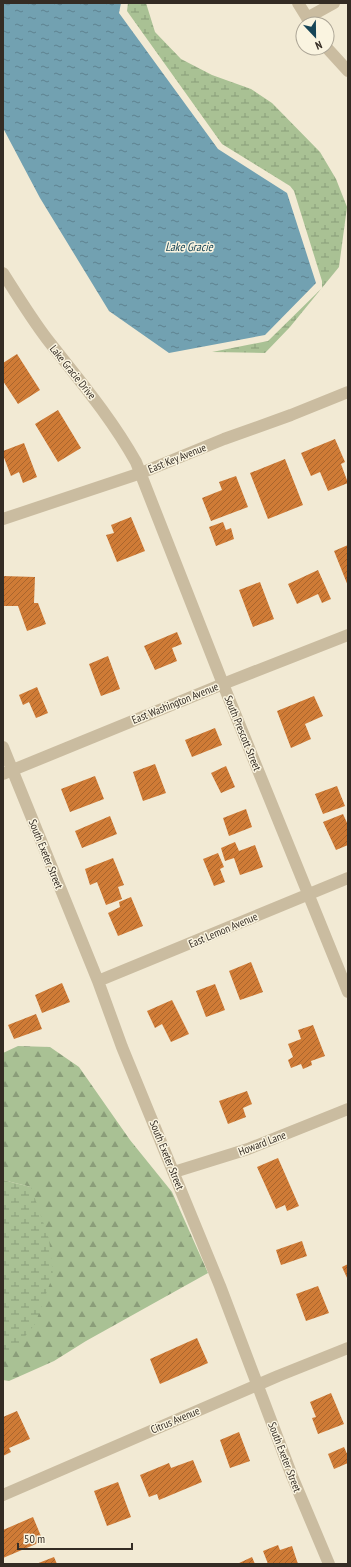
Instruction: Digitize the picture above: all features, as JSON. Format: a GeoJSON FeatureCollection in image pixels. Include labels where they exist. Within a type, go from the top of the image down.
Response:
{"type":"FeatureCollection","features":[{"type":"Feature","properties":{"kind":"street"},"geometry":{"type":"LineString","coordinates":[[298,3],[306,16]]}},
{"type":"Feature","properties":{"kind":"street"},"geometry":{"type":"LineString","coordinates":[[316,16],[334,3]]}},
{"type":"Feature","properties":{"kind":"street"},"geometry":{"type":"LineString","coordinates":[[334,56],[348,71]]}},
{"type":"Feature","properties":{"kind":"street","name":"Lake Gracie Drive"},"geometry":{"type":"LineString","coordinates":[[3,273],[46,338],[100,405],[125,442],[141,473]]}},
{"type":"Feature","properties":{"kind":"street","name":"East Key Avenue"},"geometry":{"type":"LineString","coordinates":[[3,519],[141,473],[224,439],[291,415],[348,392]]}},
{"type":"Feature","properties":{"kind":"street","name":"South Prescott Street"},"geometry":{"type":"LineString","coordinates":[[141,473],[223,684],[348,992]]}},
{"type":"Feature","properties":{"kind":"street","name":"East Washington Avenue"},"geometry":{"type":"LineString","coordinates":[[7,772],[348,635]]}},
{"type":"Feature","properties":{"kind":"street","name":"South Exeter Street"},"geometry":{"type":"LineString","coordinates":[[3,747],[7,772],[98,982],[122,1047],[220,1286],[292,1476],[329,1564]]}},
{"type":"Feature","properties":{"kind":"street","name":"East Lemon Avenue"},"geometry":{"type":"LineString","coordinates":[[98,982],[348,878]]}},
{"type":"Feature","properties":{"kind":"street","name":"Howard Lane"},"geometry":{"type":"LineString","coordinates":[[174,1172],[248,1149],[348,1109]]}},
{"type":"Feature","properties":{"kind":"street","name":"Citrus Avenue"},"geometry":{"type":"LineString","coordinates":[[3,1494],[257,1385],[348,1348]]}},
{"type":"Feature","properties":{"kind":"green space"},"geometry":{"type":"Polygon","coordinates":[[[128,3],[146,3],[155,32],[181,59],[212,75],[251,89],[272,103],[320,152],[336,179],[347,207],[339,267],[322,288],[322,281],[294,191],[290,186],[222,144],[127,11],[128,3]]]}},
{"type":"Feature","properties":{"kind":"green space"},"geometry":{"type":"Polygon","coordinates":[[[321,289],[290,327],[265,353],[212,352],[268,341],[321,289]]]}},
{"type":"Feature","properties":{"kind":"green space"},"geometry":{"type":"Polygon","coordinates":[[[18,1046],[50,1047],[79,1067],[130,1140],[172,1192],[208,1273],[86,1341],[54,1361],[9,1381],[3,1380],[3,1355],[10,1355],[31,1187],[3,1180],[3,1053],[18,1046]]]}},
{"type":"Feature","properties":{"kind":"green space"},"geometry":{"type":"Polygon","coordinates":[[[3,1180],[31,1187],[49,1239],[53,1275],[35,1324],[10,1355],[3,1355],[3,1180]]]}},
{"type":"Feature","properties":{"kind":"water","name":"Lake Gracie"},"geometry":{"type":"Polygon","coordinates":[[[3,3],[121,3],[119,13],[218,149],[287,193],[316,283],[265,335],[169,353],[109,311],[40,198],[3,128],[3,3]]]}},
{"type":"Feature","properties":{"kind":"building"},"geometry":{"type":"Polygon","coordinates":[[[17,354],[40,390],[18,404],[3,381],[3,363],[17,354]]]}},
{"type":"Feature","properties":{"kind":"building"},"geometry":{"type":"Polygon","coordinates":[[[58,410],[81,448],[58,462],[35,424],[58,410]]]}},
{"type":"Feature","properties":{"kind":"building"},"geometry":{"type":"Polygon","coordinates":[[[335,439],[345,462],[341,464],[348,483],[328,491],[320,472],[311,476],[301,453],[335,439]]]}},
{"type":"Feature","properties":{"kind":"building"},"geometry":{"type":"Polygon","coordinates":[[[24,443],[37,477],[23,483],[19,472],[11,476],[3,455],[3,451],[24,443]]]}},
{"type":"Feature","properties":{"kind":"building"},"geometry":{"type":"Polygon","coordinates":[[[285,459],[303,505],[268,519],[250,473],[285,459]]]}},
{"type":"Feature","properties":{"kind":"building"},"geometry":{"type":"Polygon","coordinates":[[[236,476],[248,507],[211,521],[202,498],[222,490],[219,482],[236,476]]]}},
{"type":"Feature","properties":{"kind":"building"},"geometry":{"type":"Polygon","coordinates":[[[131,517],[145,551],[117,562],[106,535],[114,533],[111,525],[131,517]]]}},
{"type":"Feature","properties":{"kind":"building"},"geometry":{"type":"Polygon","coordinates":[[[223,522],[226,530],[231,528],[234,539],[216,546],[209,527],[223,522]]]}},
{"type":"Feature","properties":{"kind":"building"},"geometry":{"type":"Polygon","coordinates":[[[348,545],[348,586],[334,551],[348,545]]]}},
{"type":"Feature","properties":{"kind":"building"},"geometry":{"type":"Polygon","coordinates":[[[318,570],[331,599],[322,603],[318,594],[297,604],[288,584],[318,570]]]}},
{"type":"Feature","properties":{"kind":"building"},"geometry":{"type":"Polygon","coordinates":[[[3,576],[35,577],[34,603],[38,603],[46,624],[27,631],[18,606],[3,606],[3,576]]]}},
{"type":"Feature","properties":{"kind":"building"},"geometry":{"type":"Polygon","coordinates":[[[260,582],[274,619],[253,627],[239,590],[260,582]]]}},
{"type":"Feature","properties":{"kind":"building"},"geometry":{"type":"Polygon","coordinates":[[[177,632],[182,644],[172,648],[177,661],[155,670],[144,646],[177,632]]]}},
{"type":"Feature","properties":{"kind":"building"},"geometry":{"type":"Polygon","coordinates":[[[108,656],[120,689],[101,696],[89,664],[108,656]]]}},
{"type":"Feature","properties":{"kind":"building"},"geometry":{"type":"Polygon","coordinates":[[[37,687],[48,713],[36,718],[29,702],[23,705],[19,695],[37,687]]]}},
{"type":"Feature","properties":{"kind":"building"},"geometry":{"type":"Polygon","coordinates":[[[314,696],[323,716],[305,724],[311,739],[291,748],[277,711],[314,696]]]}},
{"type":"Feature","properties":{"kind":"building"},"geometry":{"type":"Polygon","coordinates":[[[215,728],[222,745],[192,757],[185,740],[215,728]]]}},
{"type":"Feature","properties":{"kind":"building"},"geometry":{"type":"Polygon","coordinates":[[[155,764],[166,793],[143,801],[133,772],[155,764]]]}},
{"type":"Feature","properties":{"kind":"building"},"geometry":{"type":"Polygon","coordinates":[[[226,766],[235,787],[221,793],[211,773],[226,766]]]}},
{"type":"Feature","properties":{"kind":"building"},"geometry":{"type":"Polygon","coordinates":[[[95,776],[104,799],[70,812],[61,789],[95,776]]]}},
{"type":"Feature","properties":{"kind":"building"},"geometry":{"type":"Polygon","coordinates":[[[337,786],[345,806],[323,814],[315,794],[337,786]]]}},
{"type":"Feature","properties":{"kind":"building"},"geometry":{"type":"Polygon","coordinates":[[[246,809],[252,827],[229,836],[223,818],[246,809]]]}},
{"type":"Feature","properties":{"kind":"building"},"geometry":{"type":"Polygon","coordinates":[[[343,814],[348,825],[348,845],[336,850],[323,822],[343,814]]]}},
{"type":"Feature","properties":{"kind":"building"},"geometry":{"type":"Polygon","coordinates":[[[110,816],[117,834],[82,848],[75,831],[110,816]]]}},
{"type":"Feature","properties":{"kind":"building"},"geometry":{"type":"Polygon","coordinates":[[[235,842],[239,851],[255,845],[263,867],[240,875],[234,858],[225,861],[221,848],[235,842]]]}},
{"type":"Feature","properties":{"kind":"building"},"geometry":{"type":"Polygon","coordinates":[[[218,853],[224,867],[220,869],[225,882],[214,886],[203,859],[218,853]]]}},
{"type":"Feature","properties":{"kind":"building"},"geometry":{"type":"Polygon","coordinates":[[[113,858],[124,885],[118,887],[122,899],[106,905],[97,882],[90,885],[85,869],[113,858]]]}},
{"type":"Feature","properties":{"kind":"building"},"geometry":{"type":"Polygon","coordinates":[[[131,897],[143,926],[118,936],[108,913],[120,907],[119,902],[131,897]]]}},
{"type":"Feature","properties":{"kind":"building"},"geometry":{"type":"Polygon","coordinates":[[[251,962],[263,992],[240,1000],[229,971],[251,962]]]}},
{"type":"Feature","properties":{"kind":"building"},"geometry":{"type":"Polygon","coordinates":[[[62,983],[70,1002],[42,1013],[35,995],[62,983]]]}},
{"type":"Feature","properties":{"kind":"building"},"geometry":{"type":"Polygon","coordinates":[[[215,984],[225,1010],[206,1017],[196,991],[215,984]]]}},
{"type":"Feature","properties":{"kind":"building"},"geometry":{"type":"Polygon","coordinates":[[[172,1000],[189,1034],[171,1042],[162,1024],[155,1028],[147,1011],[172,1000]]]}},
{"type":"Feature","properties":{"kind":"building"},"geometry":{"type":"Polygon","coordinates":[[[36,1014],[42,1029],[14,1039],[8,1025],[36,1014]]]}},
{"type":"Feature","properties":{"kind":"building"},"geometry":{"type":"Polygon","coordinates":[[[313,1025],[325,1056],[311,1061],[312,1065],[303,1069],[301,1064],[291,1068],[288,1060],[293,1057],[288,1044],[301,1039],[298,1030],[313,1025]]]}},
{"type":"Feature","properties":{"kind":"building"},"geometry":{"type":"Polygon","coordinates":[[[247,1091],[252,1104],[243,1108],[246,1117],[228,1124],[219,1101],[247,1091]]]}},
{"type":"Feature","properties":{"kind":"building"},"geometry":{"type":"Polygon","coordinates":[[[278,1158],[299,1206],[287,1211],[285,1205],[276,1209],[257,1167],[278,1158]]]}},
{"type":"Feature","properties":{"kind":"building"},"geometry":{"type":"Polygon","coordinates":[[[302,1241],[307,1256],[281,1265],[276,1250],[302,1241]]]}},
{"type":"Feature","properties":{"kind":"building"},"geometry":{"type":"Polygon","coordinates":[[[348,1264],[348,1280],[342,1267],[348,1264]]]}},
{"type":"Feature","properties":{"kind":"building"},"geometry":{"type":"Polygon","coordinates":[[[318,1286],[329,1313],[306,1321],[296,1294],[318,1286]]]}},
{"type":"Feature","properties":{"kind":"building"},"geometry":{"type":"Polygon","coordinates":[[[197,1338],[208,1363],[160,1384],[150,1359],[197,1338]]]}},
{"type":"Feature","properties":{"kind":"building"},"geometry":{"type":"Polygon","coordinates":[[[331,1393],[344,1424],[318,1434],[312,1418],[316,1417],[310,1402],[331,1393]]]}},
{"type":"Feature","properties":{"kind":"building"},"geometry":{"type":"Polygon","coordinates":[[[17,1411],[30,1439],[9,1448],[11,1452],[3,1456],[3,1417],[17,1411]]]}},
{"type":"Feature","properties":{"kind":"building"},"geometry":{"type":"Polygon","coordinates":[[[239,1432],[250,1461],[230,1468],[220,1440],[239,1432]]]}},
{"type":"Feature","properties":{"kind":"building"},"geometry":{"type":"Polygon","coordinates":[[[344,1447],[348,1456],[348,1463],[334,1469],[328,1454],[344,1447]]]}},
{"type":"Feature","properties":{"kind":"building"},"geometry":{"type":"Polygon","coordinates":[[[193,1460],[202,1482],[159,1500],[157,1494],[149,1497],[140,1475],[169,1463],[171,1468],[193,1460]]]}},
{"type":"Feature","properties":{"kind":"building"},"geometry":{"type":"Polygon","coordinates":[[[118,1482],[131,1517],[107,1526],[94,1491],[118,1482]]]}},
{"type":"Feature","properties":{"kind":"building"},"geometry":{"type":"Polygon","coordinates":[[[33,1517],[43,1541],[3,1558],[3,1530],[33,1517]]]}},
{"type":"Feature","properties":{"kind":"building"},"geometry":{"type":"Polygon","coordinates":[[[278,1545],[280,1550],[292,1546],[298,1564],[268,1564],[263,1551],[278,1545]]]}},
{"type":"Feature","properties":{"kind":"building"},"geometry":{"type":"Polygon","coordinates":[[[54,1557],[57,1564],[36,1564],[54,1557]]]}},
{"type":"Feature","properties":{"kind":"building"},"geometry":{"type":"Polygon","coordinates":[[[252,1557],[255,1564],[237,1564],[252,1557]]]}}]}
